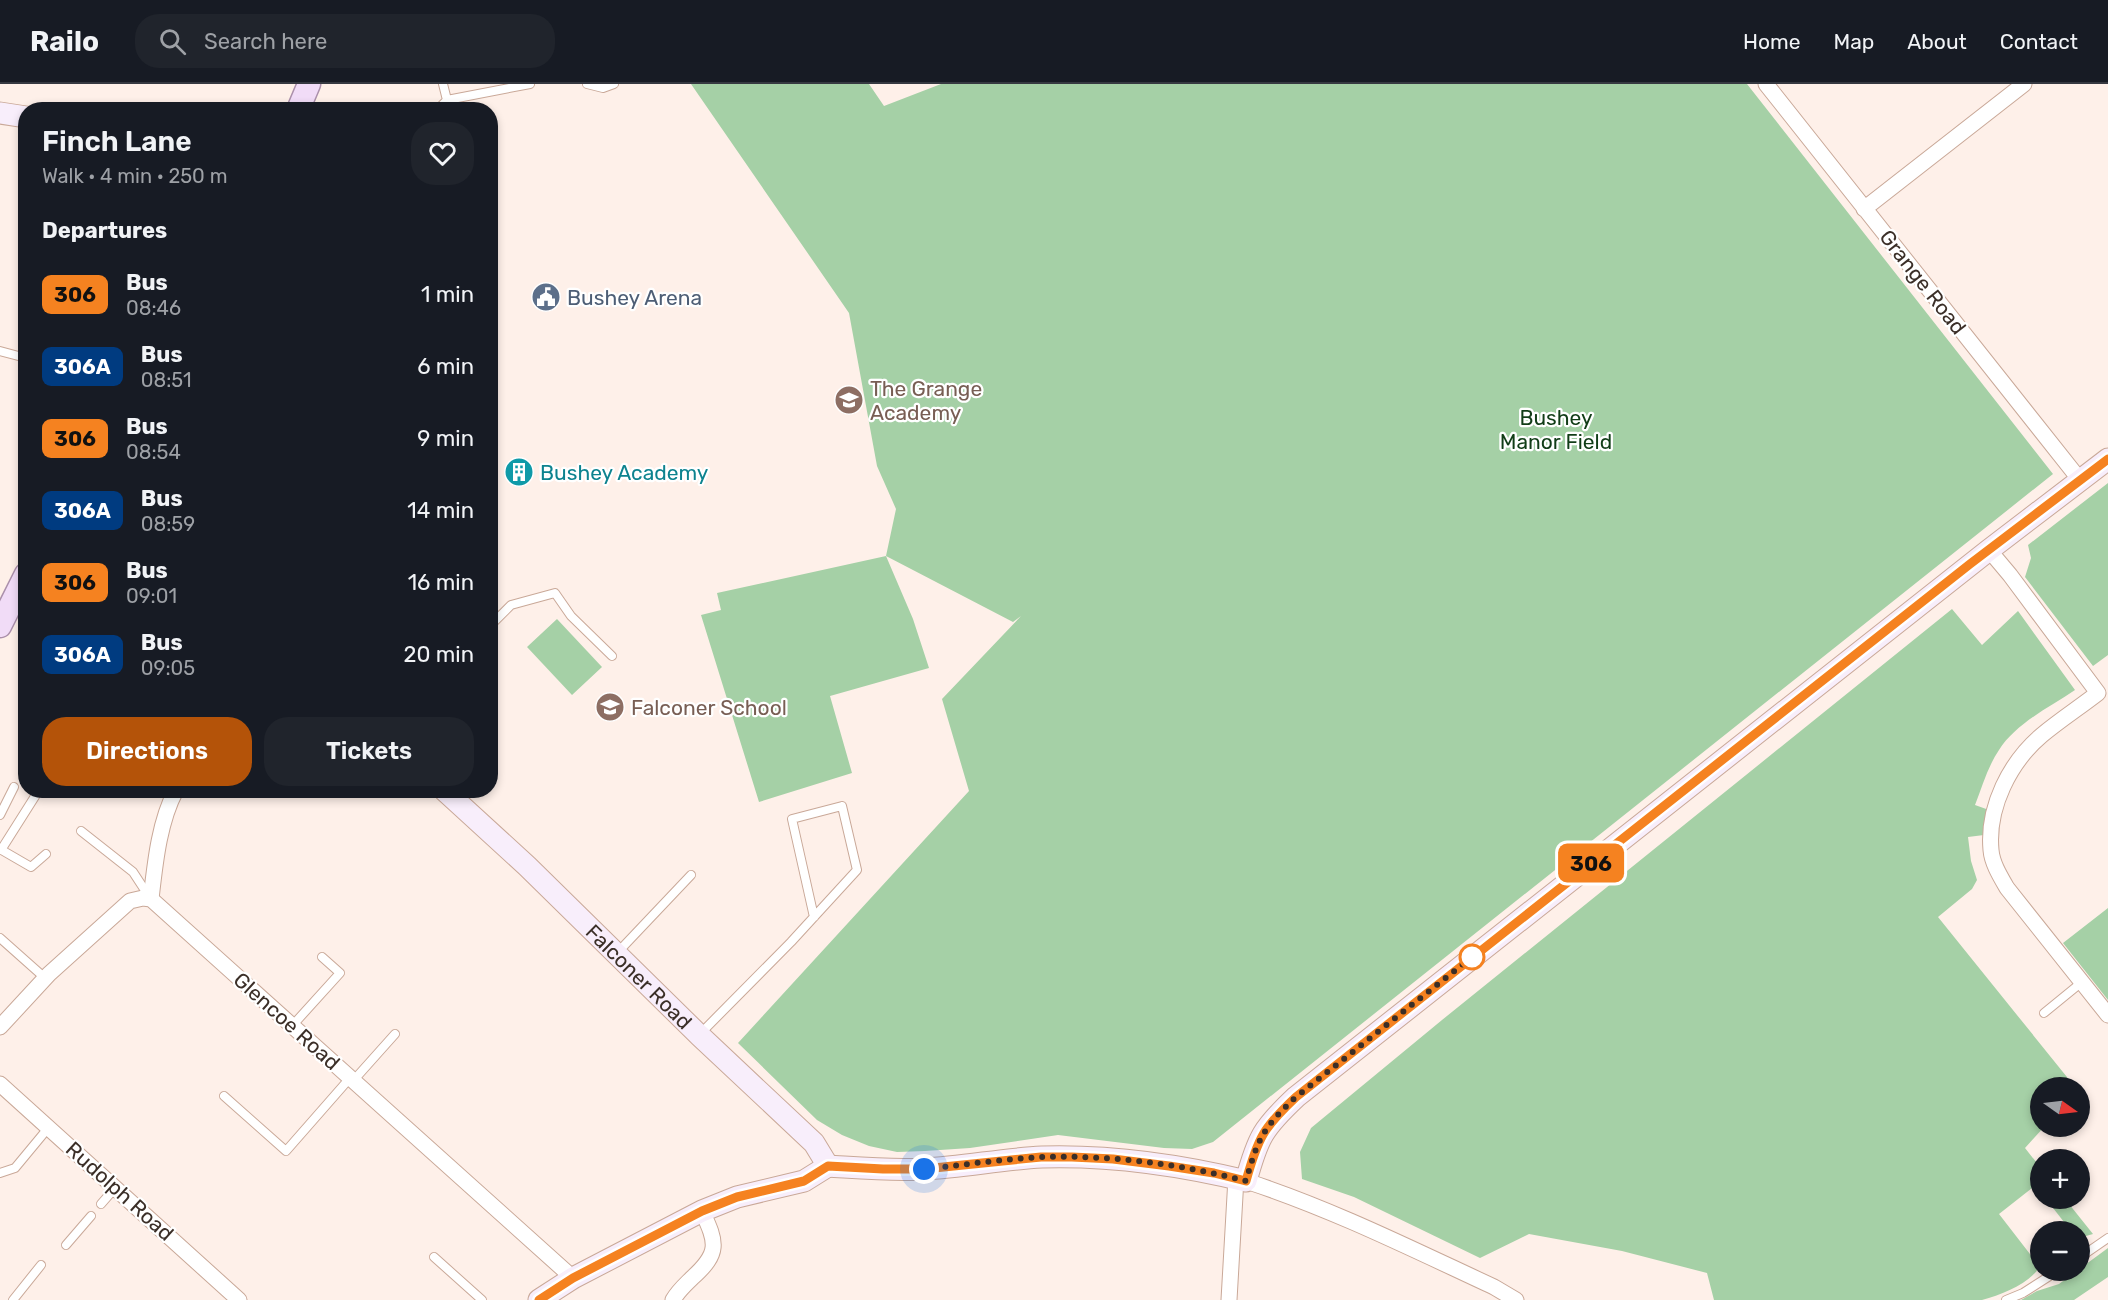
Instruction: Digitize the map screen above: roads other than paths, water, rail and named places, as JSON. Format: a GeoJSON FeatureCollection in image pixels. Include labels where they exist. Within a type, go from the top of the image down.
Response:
{"type":"FeatureCollection","features":[{"type":"Feature","properties":{"kind":"main road"},"geometry":{"type":"LineString","coordinates":[[301,102],[309,84]]}},
{"type":"Feature","properties":{"kind":"main road"},"geometry":{"type":"LineString","coordinates":[[0,626],[10,597],[18,586]]}},
{"type":"Feature","properties":{"kind":"street","name":"Grange Road"},"geometry":{"type":"LineString","coordinates":[[1766,84],[2080,480]]}},
{"type":"Feature","properties":{"kind":"street"},"geometry":{"type":"LineString","coordinates":[[1864,209],[2024,84]]}},
{"type":"Feature","properties":{"kind":"street"},"geometry":{"type":"LineString","coordinates":[[0,113],[18,116]]}},
{"type":"Feature","properties":{"kind":"street"},"geometry":{"type":"LineString","coordinates":[[1229,1300],[1241,1180],[1267,1125],[1296,1097],[1989,550],[2108,459]]}},
{"type":"Feature","properties":{"kind":"street"},"geometry":{"type":"LineString","coordinates":[[1989,550],[2103,690],[2042,735],[2022,756],[2006,779],[1997,803],[1991,827],[1991,851],[1996,870],[2007,888],[2108,1015]]}},
{"type":"Feature","properties":{"kind":"street"},"geometry":{"type":"LineString","coordinates":[[0,1027],[45,978],[130,901],[151,899],[162,834],[172,798]]}},
{"type":"Feature","properties":{"kind":"street","name":"Falconer Road"},"geometry":{"type":"LineString","coordinates":[[453,798],[527,866],[699,1035],[814,1143],[828,1166]]}},
{"type":"Feature","properties":{"kind":"street","name":"Glencoe Road"},"geometry":{"type":"LineString","coordinates":[[151,899],[573,1278]]}},
{"type":"Feature","properties":{"kind":"street","name":"Rudolph Road"},"geometry":{"type":"LineString","coordinates":[[0,1083],[239,1300]]}},
{"type":"Feature","properties":{"kind":"street"},"geometry":{"type":"LineString","coordinates":[[539,1300],[573,1278],[702,1211],[737,1197],[804,1181],[828,1166],[924,1169],[1041,1157],[1072,1157],[1113,1159],[1214,1173],[1287,1194],[1342,1216],[1494,1287],[1516,1300]]}},
{"type":"Feature","properties":{"kind":"street"},"geometry":{"type":"LineString","coordinates":[[673,1300],[678,1291],[703,1268],[713,1253],[712,1233],[702,1211]]}},
{"type":"Feature","properties":{"kind":"lane"},"geometry":{"type":"LineString","coordinates":[[443,84],[447,100],[530,84]]}},
{"type":"Feature","properties":{"kind":"lane"},"geometry":{"type":"LineString","coordinates":[[587,84],[603,88],[614,84]]}},
{"type":"Feature","properties":{"kind":"lane"},"geometry":{"type":"LineString","coordinates":[[0,351],[18,356]]}},
{"type":"Feature","properties":{"kind":"lane"},"geometry":{"type":"LineString","coordinates":[[498,618],[511,605],[555,593],[572,616],[612,656]]}},
{"type":"Feature","properties":{"kind":"lane"},"geometry":{"type":"LineString","coordinates":[[0,815],[14,787]]}},
{"type":"Feature","properties":{"kind":"lane"},"geometry":{"type":"LineString","coordinates":[[34,798],[1,850],[31,867],[46,854]]}},
{"type":"Feature","properties":{"kind":"lane"},"geometry":{"type":"LineString","coordinates":[[699,1035],[814,917],[857,870],[842,806],[792,819],[814,917]]}},
{"type":"Feature","properties":{"kind":"lane"},"geometry":{"type":"LineString","coordinates":[[81,831],[133,872],[151,899]]}},
{"type":"Feature","properties":{"kind":"lane"},"geometry":{"type":"LineString","coordinates":[[617,954],[691,875]]}},
{"type":"Feature","properties":{"kind":"lane"},"geometry":{"type":"LineString","coordinates":[[0,938],[45,978]]}},
{"type":"Feature","properties":{"kind":"lane"},"geometry":{"type":"LineString","coordinates":[[292,1026],[340,973],[322,957]]}},
{"type":"Feature","properties":{"kind":"lane"},"geometry":{"type":"LineString","coordinates":[[2044,1013],[2082,982]]}},
{"type":"Feature","properties":{"kind":"lane"},"geometry":{"type":"LineString","coordinates":[[224,1096],[286,1151],[395,1034]]}},
{"type":"Feature","properties":{"kind":"lane"},"geometry":{"type":"LineString","coordinates":[[0,1173],[15,1168],[50,1127]]}},
{"type":"Feature","properties":{"kind":"lane"},"geometry":{"type":"LineString","coordinates":[[101,1204],[116,1188]]}},
{"type":"Feature","properties":{"kind":"lane"},"geometry":{"type":"LineString","coordinates":[[66,1245],[91,1216]]}},
{"type":"Feature","properties":{"kind":"lane"},"geometry":{"type":"LineString","coordinates":[[2090,1250],[2108,1238]]}},
{"type":"Feature","properties":{"kind":"lane"},"geometry":{"type":"LineString","coordinates":[[434,1257],[482,1300]]}},
{"type":"Feature","properties":{"kind":"lane"},"geometry":{"type":"LineString","coordinates":[[13,1300],[41,1265]]}},
{"type":"Feature","properties":{"kind":"lane"},"geometry":{"type":"LineString","coordinates":[[2006,1300],[2042,1281]]}},
{"type":"Feature","properties":{"kind":"place","name":"Bushey Arena"},"geometry":{"type":"Point","coordinates":[546,297]}},
{"type":"Feature","properties":{"kind":"place","name":"The Grange Academy"},"geometry":{"type":"Point","coordinates":[849,400]}},
{"type":"Feature","properties":{"kind":"place","name":"Bushey Academy"},"geometry":{"type":"Point","coordinates":[519,472]}},
{"type":"Feature","properties":{"kind":"place","name":"Falconer School"},"geometry":{"type":"Point","coordinates":[610,707]}},
{"type":"Feature","properties":{"kind":"park label","name":"Bushey Manor Field"},"geometry":{"type":"Point","coordinates":[1556,429]}}]}
